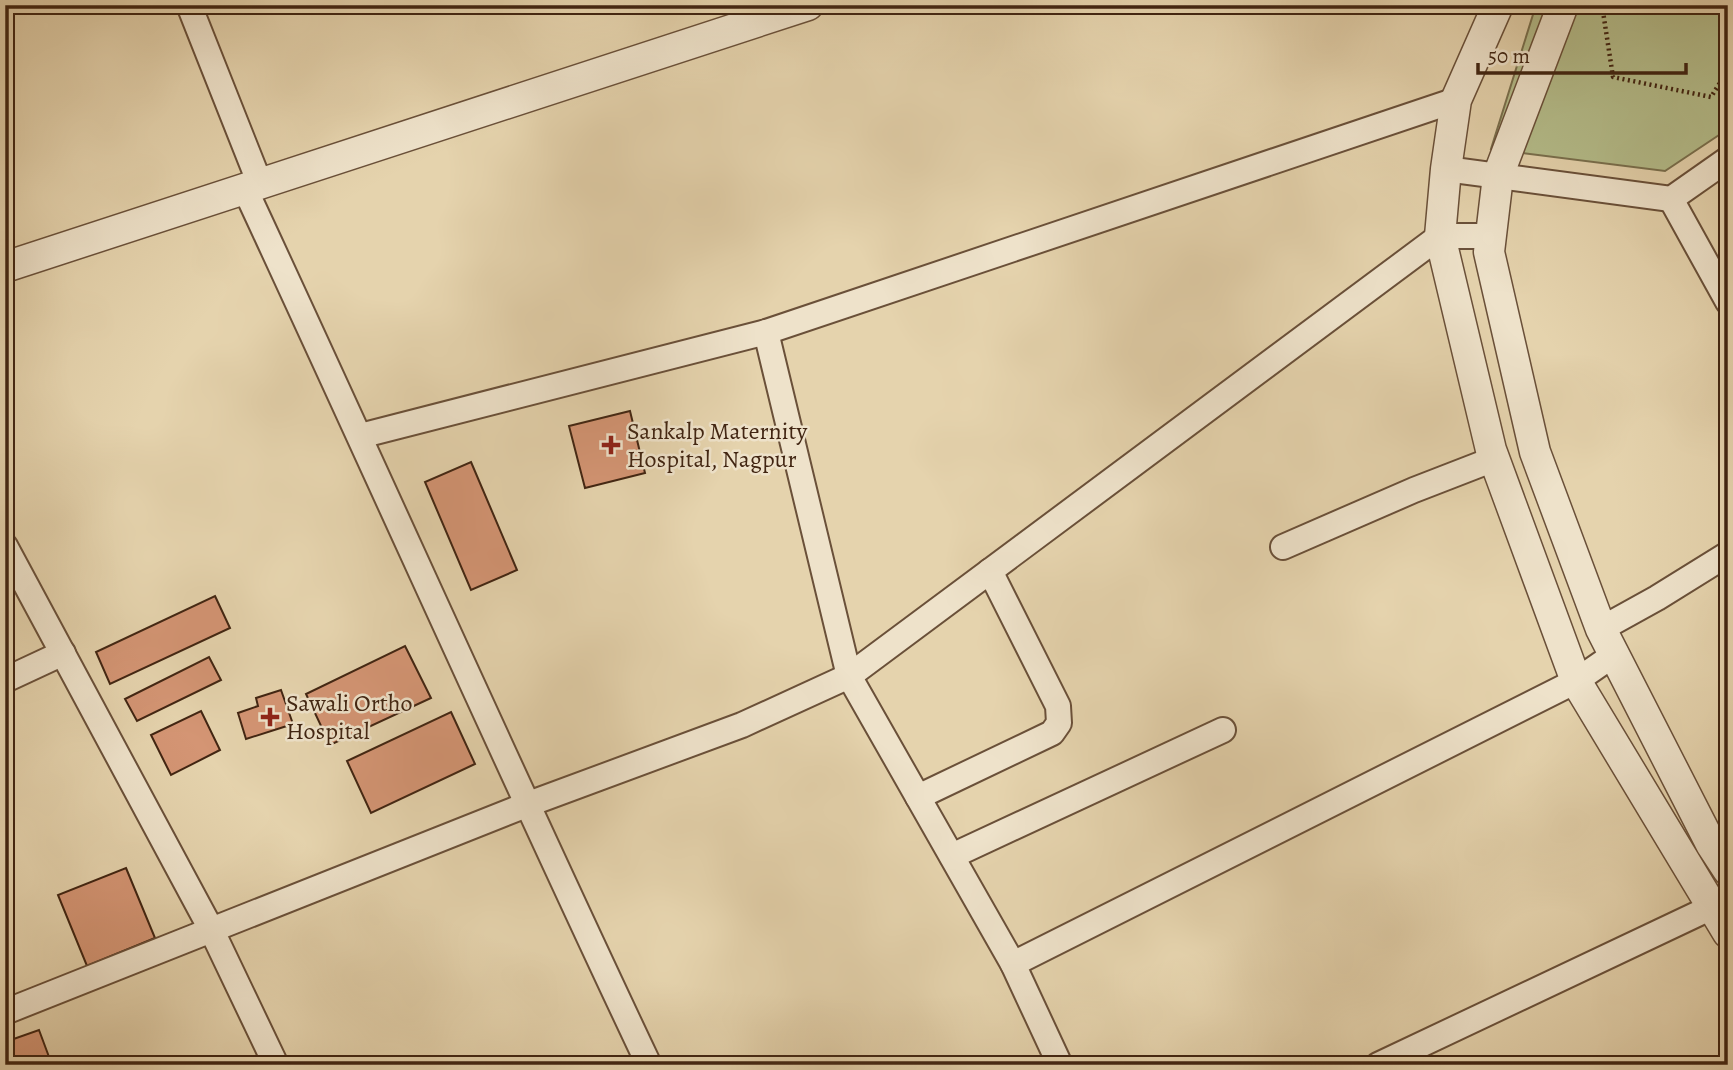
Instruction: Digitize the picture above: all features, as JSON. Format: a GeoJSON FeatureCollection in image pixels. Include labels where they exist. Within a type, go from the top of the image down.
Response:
{"type":"FeatureCollection","features":[{"type":"Feature","properties":{"kind":"street"},"geometry":{"type":"LineString","coordinates":[[189,5],[253,187],[360,436],[526,805],[649,1065]]}},
{"type":"Feature","properties":{"kind":"street"},"geometry":{"type":"LineString","coordinates":[[5,267],[808,5]]}},
{"type":"Feature","properties":{"kind":"street"},"geometry":{"type":"LineString","coordinates":[[1498,5],[1456,100],[1440,236],[1494,459],[1576,681],[1728,933]]}},
{"type":"Feature","properties":{"kind":"street"},"geometry":{"type":"LineString","coordinates":[[1563,5],[1498,176],[1489,252],[1535,452],[1606,642],[1711,845],[1728,870]]}},
{"type":"Feature","properties":{"kind":"street"},"geometry":{"type":"LineString","coordinates":[[360,436],[766,332],[1456,100]]}},
{"type":"Feature","properties":{"kind":"street"},"geometry":{"type":"LineString","coordinates":[[1446,169],[1671,199],[1728,159]]}},
{"type":"Feature","properties":{"kind":"street"},"geometry":{"type":"LineString","coordinates":[[1671,199],[1728,302]]}},
{"type":"Feature","properties":{"kind":"street"},"geometry":{"type":"LineString","coordinates":[[5,1012],[526,805],[742,725],[849,676],[1440,236],[1490,236]]}},
{"type":"Feature","properties":{"kind":"street"},"geometry":{"type":"LineString","coordinates":[[766,332],[849,676],[1013,964],[1060,1065]]}},
{"type":"Feature","properties":{"kind":"street"},"geometry":{"type":"LineString","coordinates":[[1283,547],[1414,490],[1494,459]]}},
{"type":"Feature","properties":{"kind":"street"},"geometry":{"type":"LineString","coordinates":[[5,547],[212,931],[276,1065]]}},
{"type":"Feature","properties":{"kind":"street"},"geometry":{"type":"LineString","coordinates":[[1013,964],[1576,681],[1606,642],[1657,598],[1728,554]]}},
{"type":"Feature","properties":{"kind":"street"},"geometry":{"type":"LineString","coordinates":[[918,797],[1052,733],[1059,723],[1058,706],[990,571]]}},
{"type":"Feature","properties":{"kind":"street"},"geometry":{"type":"LineString","coordinates":[[5,680],[62,653]]}},
{"type":"Feature","properties":{"kind":"street"},"geometry":{"type":"LineString","coordinates":[[952,856],[1223,730]]}},
{"type":"Feature","properties":{"kind":"street"},"geometry":{"type":"LineString","coordinates":[[1378,1065],[1411,1058],[1712,907]]}},
{"type":"Feature","properties":{"kind":"path"},"geometry":{"type":"LineString","coordinates":[[1602,5],[1613,77],[1711,97],[1728,70]]}},
{"type":"Feature","properties":{"kind":"green space"},"geometry":{"type":"Polygon","coordinates":[[[1536,5],[1728,5],[1728,129],[1665,171],[1491,149],[1536,5]]]}},
{"type":"Feature","properties":{"kind":"building"},"geometry":{"type":"Polygon","coordinates":[[[630,411],[645,473],[585,488],[569,426],[630,411]]]}},
{"type":"Feature","properties":{"kind":"building"},"geometry":{"type":"Polygon","coordinates":[[[471,462],[517,570],[471,590],[425,482],[471,462]]]}},
{"type":"Feature","properties":{"kind":"building"},"geometry":{"type":"Polygon","coordinates":[[[215,596],[230,628],[110,684],[96,652],[215,596]]]}},
{"type":"Feature","properties":{"kind":"building"},"geometry":{"type":"Polygon","coordinates":[[[405,646],[431,698],[330,745],[306,694],[405,646]]]}},
{"type":"Feature","properties":{"kind":"building"},"geometry":{"type":"Polygon","coordinates":[[[209,657],[221,680],[137,721],[125,699],[209,657]]]}},
{"type":"Feature","properties":{"kind":"building"},"geometry":{"type":"Polygon","coordinates":[[[281,690],[293,724],[246,739],[238,713],[258,706],[256,698],[281,690]]]}},
{"type":"Feature","properties":{"kind":"building"},"geometry":{"type":"Polygon","coordinates":[[[201,711],[220,750],[171,775],[151,735],[201,711]]]}},
{"type":"Feature","properties":{"kind":"building"},"geometry":{"type":"Polygon","coordinates":[[[451,712],[475,764],[371,813],[347,761],[451,712]]]}},
{"type":"Feature","properties":{"kind":"building"},"geometry":{"type":"Polygon","coordinates":[[[126,868],[155,938],[87,966],[58,895],[126,868]]]}},
{"type":"Feature","properties":{"kind":"building"},"geometry":{"type":"Polygon","coordinates":[[[39,1030],[52,1065],[5,1065],[5,1042],[39,1030]]]}},
{"type":"Feature","properties":{"kind":"place","name":"Sankalp Maternity Hospital, Nagpur"},"geometry":{"type":"Point","coordinates":[611,445]}},
{"type":"Feature","properties":{"kind":"place","name":"Sawali Ortho Hospital"},"geometry":{"type":"Point","coordinates":[270,717]}}]}
